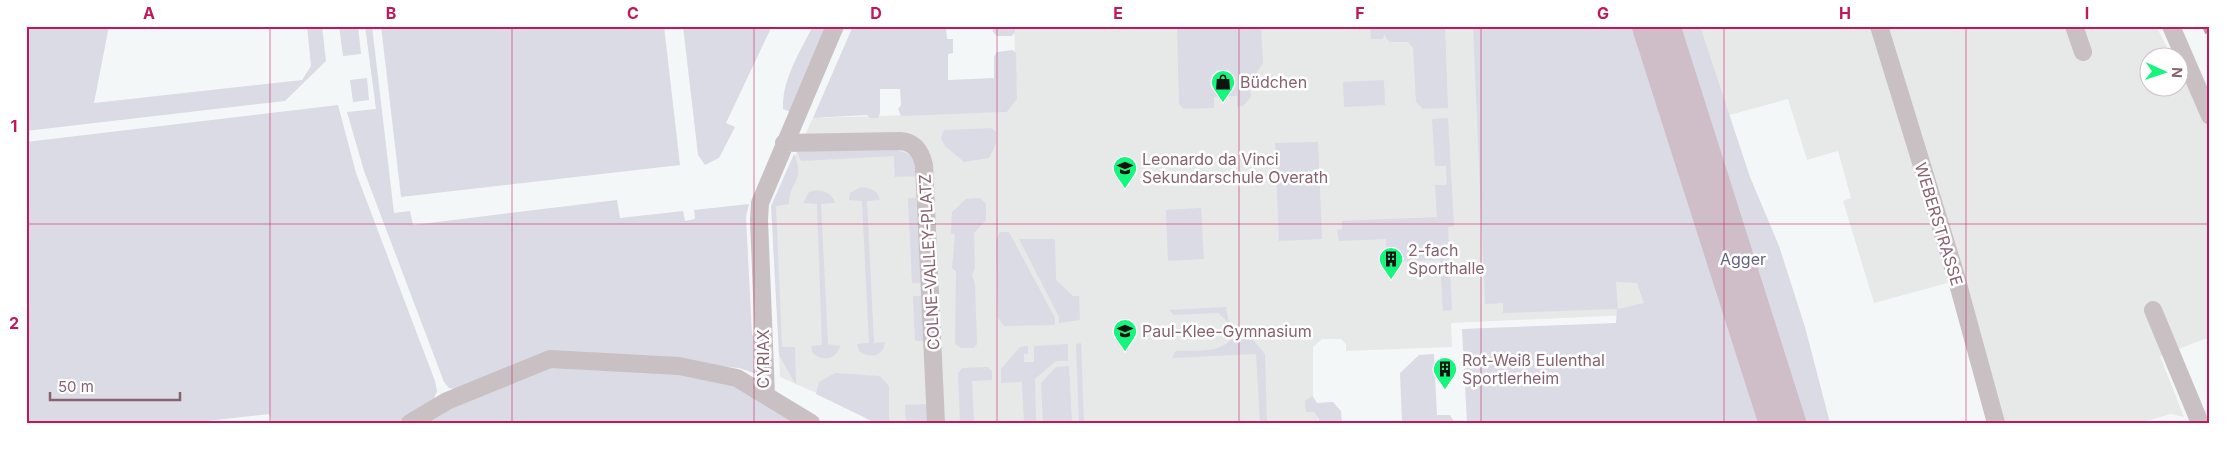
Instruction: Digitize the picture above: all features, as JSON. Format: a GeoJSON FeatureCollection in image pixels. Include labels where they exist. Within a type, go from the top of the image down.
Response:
{"type":"FeatureCollection","features":[{"type":"Feature","properties":{"kind":"street","name":"CYRIAX"},"geometry":{"type":"LineString","coordinates":[[766,395],[759,220],[760,203],[835,26]]}},
{"type":"Feature","properties":{"kind":"street","name":"WEBERSTRASSE"},"geometry":{"type":"LineString","coordinates":[[1879,26],[1955,273],[1996,423]]}},
{"type":"Feature","properties":{"kind":"street"},"geometry":{"type":"LineString","coordinates":[[2074,26],[2082,52]]}},
{"type":"Feature","properties":{"kind":"street"},"geometry":{"type":"LineString","coordinates":[[2171,26],[2210,116]]}},
{"type":"Feature","properties":{"kind":"street","name":"COLNE-VALLEY-PLATZ"},"geometry":{"type":"LineString","coordinates":[[784,143],[900,141],[908,142],[921,154],[924,165],[936,423]]}},
{"type":"Feature","properties":{"kind":"street"},"geometry":{"type":"LineString","coordinates":[[2152,310],[2200,423]]}},
{"type":"Feature","properties":{"kind":"street","name":"CYRIAX"},"geometry":{"type":"LineString","coordinates":[[410,423],[447,401],[550,359],[679,366],[737,378],[766,395]]}},
{"type":"Feature","properties":{"kind":"street"},"geometry":{"type":"LineString","coordinates":[[766,395],[811,423]]}},
{"type":"Feature","properties":{"kind":"shaded area"},"geometry":{"type":"Polygon","coordinates":[[[1014,26],[1552,26],[1605,108],[1673,313],[1451,323],[1452,347],[1346,351],[1346,344],[1341,339],[1322,339],[1313,347],[1313,396],[1317,403],[1318,423],[885,423],[780,377],[773,202],[813,118],[1007,112],[1017,99],[1014,26]]]}},
{"type":"Feature","properties":{"kind":"shaded area","name":"Agger"},"geometry":{"type":"Polygon","coordinates":[[[1631,26],[1681,26],[1807,423],[1758,423],[1631,26]]]}},
{"type":"Feature","properties":{"kind":"shaded area"},"geometry":{"type":"Polygon","coordinates":[[[1681,26],[2156,26],[2167,48],[2138,48],[2138,98],[2188,98],[2188,85],[2210,131],[2210,337],[2160,356],[2184,417],[2171,414],[2139,423],[1995,423],[1951,282],[1874,303],[1843,201],[1851,198],[1838,151],[1807,160],[1788,99],[1711,120],[1681,26]]]}},
{"type":"Feature","properties":{"kind":"green space"},"geometry":{"type":"Polygon","coordinates":[[[26,26],[109,26],[94,103],[302,80],[311,66],[307,26],[322,26],[326,61],[285,101],[26,131],[26,26]]]}},
{"type":"Feature","properties":{"kind":"green space"},"geometry":{"type":"Polygon","coordinates":[[[339,26],[358,26],[361,54],[343,56],[339,26]]]}},
{"type":"Feature","properties":{"kind":"green space"},"geometry":{"type":"Polygon","coordinates":[[[365,26],[372,26],[394,213],[410,211],[413,225],[617,200],[620,218],[683,211],[685,221],[695,219],[694,210],[749,204],[746,217],[752,334],[756,340],[757,374],[739,368],[602,355],[458,390],[449,388],[444,382],[364,171],[347,112],[376,109],[365,26]]]}},
{"type":"Feature","properties":{"kind":"green space"},"geometry":{"type":"Polygon","coordinates":[[[381,26],[664,26],[680,165],[401,197],[381,26]]]}},
{"type":"Feature","properties":{"kind":"green space"},"geometry":{"type":"Polygon","coordinates":[[[683,26],[772,26],[726,123],[735,127],[719,158],[705,165],[698,155],[683,26]]]}},
{"type":"Feature","properties":{"kind":"green space"},"geometry":{"type":"Polygon","coordinates":[[[813,26],[828,26],[791,112],[783,109],[785,87],[813,26]]]}},
{"type":"Feature","properties":{"kind":"green space"},"geometry":{"type":"Polygon","coordinates":[[[853,26],[946,26],[947,39],[953,39],[953,53],[948,54],[948,80],[994,78],[994,57],[997,52],[1013,50],[1016,53],[1017,99],[1007,112],[901,116],[898,109],[901,105],[900,89],[880,89],[880,113],[878,118],[870,118],[867,115],[813,118],[853,26]]]}},
{"type":"Feature","properties":{"kind":"green space"},"geometry":{"type":"Polygon","coordinates":[[[993,26],[1015,26],[1015,32],[1012,36],[997,36],[993,32],[993,26]]]}},
{"type":"Feature","properties":{"kind":"green space"},"geometry":{"type":"Polygon","coordinates":[[[1177,26],[1261,26],[1263,63],[1249,84],[1251,97],[1243,106],[1237,107],[1237,96],[1214,97],[1214,108],[1184,109],[1179,104],[1177,26]]]}},
{"type":"Feature","properties":{"kind":"green space"},"geometry":{"type":"Polygon","coordinates":[[[1370,26],[1445,26],[1448,108],[1423,109],[1416,102],[1413,48],[1408,42],[1389,42],[1384,34],[1383,39],[1371,39],[1370,26]]]}},
{"type":"Feature","properties":{"kind":"green space"},"geometry":{"type":"Polygon","coordinates":[[[1473,26],[1700,26],[1750,177],[1779,246],[1805,327],[1830,423],[1467,423],[1462,329],[1616,323],[1617,309],[1503,313],[1503,303],[1485,304],[1473,26]],[[1616,282],[1618,309],[1644,303],[1637,283],[1616,282]]]}},
{"type":"Feature","properties":{"kind":"green space"},"geometry":{"type":"Polygon","coordinates":[[[367,78],[369,100],[353,102],[350,80],[367,78]]]}},
{"type":"Feature","properties":{"kind":"green space"},"geometry":{"type":"Polygon","coordinates":[[[1384,80],[1385,105],[1344,107],[1343,82],[1384,80]]]}},
{"type":"Feature","properties":{"kind":"green space"},"geometry":{"type":"Polygon","coordinates":[[[338,105],[356,173],[435,381],[437,391],[429,405],[398,423],[272,423],[269,414],[188,423],[26,423],[26,142],[338,105]]]}},
{"type":"Feature","properties":{"kind":"green space"},"geometry":{"type":"Polygon","coordinates":[[[1448,118],[1454,226],[1448,227],[1452,310],[1443,311],[1440,260],[1387,262],[1386,239],[1339,241],[1337,230],[1342,229],[1342,221],[1437,217],[1435,185],[1447,185],[1446,166],[1435,166],[1432,119],[1448,118]]]}},
{"type":"Feature","properties":{"kind":"green space"},"geometry":{"type":"Polygon","coordinates":[[[991,128],[996,132],[996,144],[989,158],[964,162],[945,146],[941,138],[944,130],[991,128]]]}},
{"type":"Feature","properties":{"kind":"green space"},"geometry":{"type":"Polygon","coordinates":[[[1318,142],[1322,239],[1279,241],[1275,143],[1318,142]]]}},
{"type":"Feature","properties":{"kind":"green space"},"geometry":{"type":"Polygon","coordinates":[[[887,147],[911,155],[917,164],[918,176],[895,177],[894,156],[801,161],[797,152],[887,147]]]}},
{"type":"Feature","properties":{"kind":"green space"},"geometry":{"type":"Polygon","coordinates":[[[794,154],[798,176],[791,190],[789,204],[776,206],[782,347],[795,347],[796,385],[779,355],[771,206],[794,154]]]}},
{"type":"Feature","properties":{"kind":"green space"},"geometry":{"type":"Polygon","coordinates":[[[861,187],[874,190],[880,200],[867,201],[874,343],[885,342],[882,351],[872,356],[859,351],[857,344],[869,343],[862,201],[849,200],[850,193],[861,187]]]}},
{"type":"Feature","properties":{"kind":"green space"},"geometry":{"type":"Polygon","coordinates":[[[816,190],[828,193],[835,203],[821,204],[828,344],[840,346],[836,354],[829,358],[821,358],[813,354],[811,346],[822,345],[817,204],[803,203],[809,192],[816,190]]]}},
{"type":"Feature","properties":{"kind":"green space"},"geometry":{"type":"Polygon","coordinates":[[[908,198],[916,198],[921,283],[912,283],[908,198]]]}},
{"type":"Feature","properties":{"kind":"green space"},"geometry":{"type":"Polygon","coordinates":[[[980,198],[986,204],[986,220],[974,233],[975,268],[972,275],[975,284],[977,344],[974,348],[961,348],[955,344],[956,271],[952,268],[955,235],[951,233],[952,212],[966,199],[980,198]]]}},
{"type":"Feature","properties":{"kind":"green space"},"geometry":{"type":"Polygon","coordinates":[[[1201,208],[1204,259],[1168,261],[1166,210],[1201,208]]]}},
{"type":"Feature","properties":{"kind":"green space"},"geometry":{"type":"Polygon","coordinates":[[[1000,232],[1009,232],[1055,318],[1055,325],[1004,326],[998,318],[996,240],[1000,232]]]}},
{"type":"Feature","properties":{"kind":"green space"},"geometry":{"type":"Polygon","coordinates":[[[1019,239],[1055,239],[1056,280],[1073,296],[1079,296],[1080,320],[1059,323],[1059,317],[1019,239]]]}},
{"type":"Feature","properties":{"kind":"green space"},"geometry":{"type":"Polygon","coordinates":[[[913,296],[923,296],[925,341],[915,341],[913,296]]]}},
{"type":"Feature","properties":{"kind":"green space"},"geometry":{"type":"Polygon","coordinates":[[[1226,307],[1229,323],[1218,313],[1174,315],[1169,310],[1226,307]]]}},
{"type":"Feature","properties":{"kind":"green space"},"geometry":{"type":"Polygon","coordinates":[[[1251,338],[1265,354],[1267,423],[1260,423],[1256,354],[1172,358],[1176,351],[1213,349],[1226,344],[1231,339],[1251,338]]]}},
{"type":"Feature","properties":{"kind":"green space"},"geometry":{"type":"Polygon","coordinates":[[[1081,343],[1084,423],[1079,423],[1076,344],[1081,343]]]}},
{"type":"Feature","properties":{"kind":"green space"},"geometry":{"type":"Polygon","coordinates":[[[1068,344],[1068,361],[1056,361],[1035,379],[1036,423],[1024,423],[1022,382],[1001,383],[1001,369],[1020,347],[1028,346],[1028,354],[1024,354],[1024,362],[1034,362],[1034,346],[1068,344]]]}},
{"type":"Feature","properties":{"kind":"green space"},"geometry":{"type":"Polygon","coordinates":[[[1434,354],[1437,415],[1450,415],[1455,423],[1402,423],[1400,373],[1419,355],[1434,354]]]}},
{"type":"Feature","properties":{"kind":"green space"},"geometry":{"type":"Polygon","coordinates":[[[548,366],[679,371],[732,383],[799,423],[419,423],[548,366]]]}},
{"type":"Feature","properties":{"kind":"green space"},"geometry":{"type":"Polygon","coordinates":[[[1069,366],[1072,423],[1043,423],[1041,383],[1056,367],[1069,366]]]}},
{"type":"Feature","properties":{"kind":"green space"},"geometry":{"type":"Polygon","coordinates":[[[987,367],[992,371],[992,380],[972,381],[974,423],[960,423],[958,373],[962,368],[987,367]]]}},
{"type":"Feature","properties":{"kind":"green space"},"geometry":{"type":"Polygon","coordinates":[[[835,373],[880,376],[889,386],[889,423],[876,423],[816,394],[819,382],[835,373]]]}},
{"type":"Feature","properties":{"kind":"green space"},"geometry":{"type":"Polygon","coordinates":[[[1312,396],[1317,403],[1333,402],[1341,411],[1342,423],[1318,423],[1319,419],[1314,412],[1306,412],[1305,401],[1312,396]]]}},
{"type":"Feature","properties":{"kind":"green space"},"geometry":{"type":"Polygon","coordinates":[[[927,404],[928,423],[906,423],[905,405],[927,404]]]}},
{"type":"Feature","properties":{"kind":"railway"},"geometry":{"type":"LineString","coordinates":[[2204,26],[2210,40]]}},
{"type":"Feature","properties":{"kind":"place","name":"Büdchen"},"geometry":{"type":"Point","coordinates":[1223,103]}},
{"type":"Feature","properties":{"kind":"place","name":"Leonardo da Vinci Sekundarschule Overath"},"geometry":{"type":"Point","coordinates":[1125,189]}},
{"type":"Feature","properties":{"kind":"place","name":"2-fach Sporthalle"},"geometry":{"type":"Point","coordinates":[1391,280]}},
{"type":"Feature","properties":{"kind":"place","name":"Paul-Klee-Gymnasium"},"geometry":{"type":"Point","coordinates":[1125,352]}},
{"type":"Feature","properties":{"kind":"place","name":"Rot-Weiß Eulenthal Sportlerheim"},"geometry":{"type":"Point","coordinates":[1445,390]}}]}
